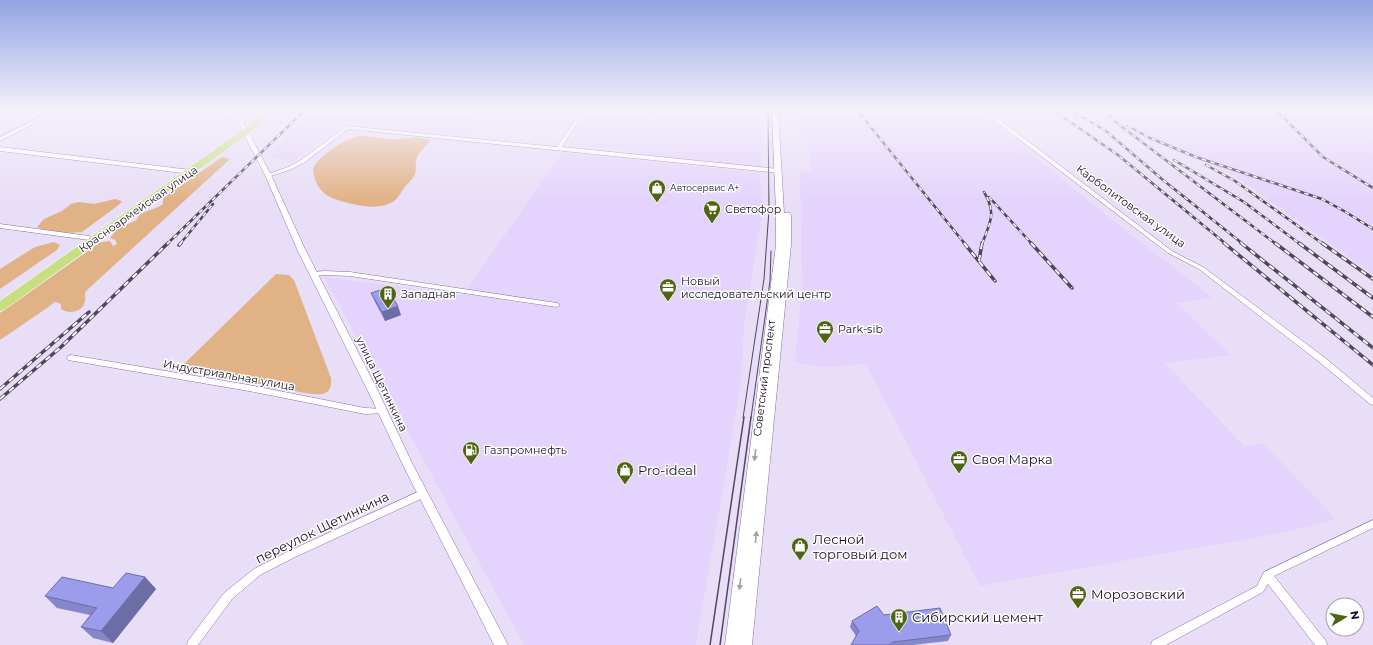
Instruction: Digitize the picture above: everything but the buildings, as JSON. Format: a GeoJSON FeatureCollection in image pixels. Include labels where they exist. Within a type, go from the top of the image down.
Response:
{"type":"FeatureCollection","features":[{"type":"Feature","properties":{"kind":"main road","name":"Красноармейская улица"},"geometry":{"type":"LineString","coordinates":[[0,307],[232,140]]}},
{"type":"Feature","properties":{"kind":"main road","name":"Советский проспект"},"geometry":{"type":"LineString","coordinates":[[732,645],[780,245],[782,171],[778,140]]}},
{"type":"Feature","properties":{"kind":"main road","name":"Советский проспект"},"geometry":{"type":"LineString","coordinates":[[745,645],[787,245],[781,140]]}},
{"type":"Feature","properties":{"kind":"main road"},"geometry":{"type":"LineString","coordinates":[[0,149],[188,172]]}},
{"type":"Feature","properties":{"kind":"main road","name":"Красноармейская улица"},"geometry":{"type":"LineString","coordinates":[[0,299],[188,172]]}},
{"type":"Feature","properties":{"kind":"street","name":"улица Щетинкина"},"geometry":{"type":"LineString","coordinates":[[249,140],[268,175],[301,249],[422,494],[501,645]]}},
{"type":"Feature","properties":{"kind":"street"},"geometry":{"type":"LineString","coordinates":[[268,175],[303,162],[331,140]]}},
{"type":"Feature","properties":{"kind":"street"},"geometry":{"type":"LineString","coordinates":[[473,140],[782,171]]}},
{"type":"Feature","properties":{"kind":"street"},"geometry":{"type":"LineString","coordinates":[[558,149],[564,140]]}},
{"type":"Feature","properties":{"kind":"street","name":"Карболитовская улица"},"geometry":{"type":"LineString","coordinates":[[1024,140],[1170,252],[1202,268],[1321,359],[1373,402]]}},
{"type":"Feature","properties":{"kind":"street"},"geometry":{"type":"LineString","coordinates":[[0,226],[89,238]]}},
{"type":"Feature","properties":{"kind":"street"},"geometry":{"type":"LineString","coordinates":[[314,274],[324,272],[350,274],[557,305]]}},
{"type":"Feature","properties":{"kind":"street","name":"Индустриальная улица"},"geometry":{"type":"LineString","coordinates":[[71,358],[249,388],[365,411],[382,411]]}},
{"type":"Feature","properties":{"kind":"street","name":"переулок Щетинкина"},"geometry":{"type":"LineString","coordinates":[[192,645],[228,596],[257,572],[296,552],[422,494]]}},
{"type":"Feature","properties":{"kind":"street"},"geometry":{"type":"LineString","coordinates":[[1156,645],[1260,589],[1267,575],[1373,524]]}},
{"type":"Feature","properties":{"kind":"street"},"geometry":{"type":"LineString","coordinates":[[1267,575],[1322,645]]}},
{"type":"Feature","properties":{"kind":"shaded area"},"geometry":{"type":"Polygon","coordinates":[[[283,140],[322,140],[290,163],[271,156],[283,140]]]}},
{"type":"Feature","properties":{"kind":"shaded area"},"geometry":{"type":"Polygon","coordinates":[[[572,140],[637,140],[632,150],[569,144],[572,140]]]}},
{"type":"Feature","properties":{"kind":"shaded area"},"geometry":{"type":"Polygon","coordinates":[[[638,140],[762,140],[762,168],[631,154],[638,140]]]}},
{"type":"Feature","properties":{"kind":"shaded area"},"geometry":{"type":"Polygon","coordinates":[[[808,140],[1015,140],[1106,215],[1213,298],[1176,303],[1231,355],[1165,363],[1244,446],[1264,444],[1336,519],[1286,532],[980,586],[866,364],[824,367],[795,362],[802,288],[800,172],[811,171],[808,140]]]}},
{"type":"Feature","properties":{"kind":"shaded area"},"geometry":{"type":"Polygon","coordinates":[[[1149,140],[1373,140],[1373,274],[1234,175],[1149,140]]]}},
{"type":"Feature","properties":{"kind":"shaded area"},"geometry":{"type":"Polygon","coordinates":[[[345,141],[430,141],[420,152],[417,158],[413,178],[399,196],[389,204],[375,207],[345,202],[333,198],[324,193],[317,185],[313,169],[316,164],[332,149],[345,141]]]}},
{"type":"Feature","properties":{"kind":"shaded area"},"geometry":{"type":"Polygon","coordinates":[[[562,152],[759,173],[763,207],[744,326],[741,384],[696,645],[524,645],[324,277],[463,295],[562,152]]]}},
{"type":"Feature","properties":{"kind":"shaded area"},"geometry":{"type":"Polygon","coordinates":[[[222,157],[230,159],[86,291],[85,301],[82,308],[68,312],[61,309],[61,304],[55,302],[0,340],[0,313],[95,246],[102,242],[110,241],[113,246],[117,244],[115,240],[110,238],[117,229],[137,220],[143,213],[163,204],[163,199],[166,196],[222,157]]]}},
{"type":"Feature","properties":{"kind":"shaded area"},"geometry":{"type":"Polygon","coordinates":[[[115,199],[122,201],[82,232],[65,233],[37,227],[44,219],[62,211],[71,204],[79,202],[94,204],[115,199]]]}},
{"type":"Feature","properties":{"kind":"shaded area"},"geometry":{"type":"Polygon","coordinates":[[[54,242],[60,245],[57,250],[0,289],[0,269],[35,247],[54,242]]]}},
{"type":"Feature","properties":{"kind":"shaded area"},"geometry":{"type":"Polygon","coordinates":[[[276,274],[289,275],[294,280],[331,378],[330,389],[327,392],[320,394],[305,393],[183,369],[184,364],[276,274]]]}},
{"type":"Feature","properties":{"kind":"tram line"},"geometry":{"type":"LineString","coordinates":[[743,418],[764,279],[769,210],[768,140]]}},
{"type":"Feature","properties":{"kind":"tram line"},"geometry":{"type":"LineString","coordinates":[[751,418],[770,281],[771,251]]}},
{"type":"Feature","properties":{"kind":"tram line"},"geometry":{"type":"LineString","coordinates":[[710,645],[744,417]]}},
{"type":"Feature","properties":{"kind":"tram line"},"geometry":{"type":"LineString","coordinates":[[720,645],[751,417]]}},
{"type":"Feature","properties":{"kind":"railway"},"geometry":{"type":"LineString","coordinates":[[167,244],[274,140]]}},
{"type":"Feature","properties":{"kind":"railway"},"geometry":{"type":"LineString","coordinates":[[881,140],[965,244]]}},
{"type":"Feature","properties":{"kind":"railway"},"geometry":{"type":"LineString","coordinates":[[1096,140],[1118,155],[1226,244]]}},
{"type":"Feature","properties":{"kind":"railway"},"geometry":{"type":"LineString","coordinates":[[1117,140],[1163,180],[1243,244]]}},
{"type":"Feature","properties":{"kind":"railway"},"geometry":{"type":"LineString","coordinates":[[1139,140],[1276,244]]}},
{"type":"Feature","properties":{"kind":"railway"},"geometry":{"type":"LineString","coordinates":[[1155,140],[1196,157],[1322,199],[1373,229]]}},
{"type":"Feature","properties":{"kind":"railway"},"geometry":{"type":"LineString","coordinates":[[1306,140],[1323,157],[1373,188]]}},
{"type":"Feature","properties":{"kind":"railway"},"geometry":{"type":"LineString","coordinates":[[1174,160],[1244,202],[1300,244]]}},
{"type":"Feature","properties":{"kind":"railway"},"geometry":{"type":"LineString","coordinates":[[1206,165],[1235,181],[1323,244]]}},
{"type":"Feature","properties":{"kind":"railway"},"geometry":{"type":"LineString","coordinates":[[982,244],[991,218],[990,206],[984,192]]}},
{"type":"Feature","properties":{"kind":"railway"},"geometry":{"type":"LineString","coordinates":[[989,197],[1032,244]]}},
{"type":"Feature","properties":{"kind":"railway"},"geometry":{"type":"LineString","coordinates":[[180,244],[213,204]]}},
{"type":"Feature","properties":{"kind":"railway"},"geometry":{"type":"LineString","coordinates":[[0,399],[61,347],[168,243]]}},
{"type":"Feature","properties":{"kind":"railway"},"geometry":{"type":"LineString","coordinates":[[964,243],[995,281]]}},
{"type":"Feature","properties":{"kind":"railway"},"geometry":{"type":"LineString","coordinates":[[979,261],[982,243]]}},
{"type":"Feature","properties":{"kind":"railway"},"geometry":{"type":"LineString","coordinates":[[1031,243],[1072,288]]}},
{"type":"Feature","properties":{"kind":"railway"},"geometry":{"type":"LineString","coordinates":[[1224,243],[1373,365]]}},
{"type":"Feature","properties":{"kind":"railway"},"geometry":{"type":"LineString","coordinates":[[1241,243],[1373,348]]}},
{"type":"Feature","properties":{"kind":"railway"},"geometry":{"type":"LineString","coordinates":[[1275,243],[1373,317]]}},
{"type":"Feature","properties":{"kind":"railway"},"geometry":{"type":"LineString","coordinates":[[1299,243],[1373,298]]}},
{"type":"Feature","properties":{"kind":"railway"},"geometry":{"type":"LineString","coordinates":[[1322,243],[1373,279]]}},
{"type":"Feature","properties":{"kind":"railway"},"geometry":{"type":"LineString","coordinates":[[0,389],[89,312]]}},
{"type":"Feature","properties":{"kind":"place","name":"Автосервис А+"},"geometry":{"type":"Point","coordinates":[657,203]}},
{"type":"Feature","properties":{"kind":"place","name":"Светофор"},"geometry":{"type":"Point","coordinates":[712,224]}},
{"type":"Feature","properties":{"kind":"place","name":"Новый исследовательский центр"},"geometry":{"type":"Point","coordinates":[668,302]}},
{"type":"Feature","properties":{"kind":"place","name":"Западная"},"geometry":{"type":"Point","coordinates":[388,309]}},
{"type":"Feature","properties":{"kind":"place","name":"Park-sib"},"geometry":{"type":"Point","coordinates":[825,344]}},
{"type":"Feature","properties":{"kind":"place","name":"Газпромнефть"},"geometry":{"type":"Point","coordinates":[471,465]}},
{"type":"Feature","properties":{"kind":"place","name":"Своя Марка"},"geometry":{"type":"Point","coordinates":[959,474]}},
{"type":"Feature","properties":{"kind":"place","name":"Pro-ideal"},"geometry":{"type":"Point","coordinates":[625,485]}},
{"type":"Feature","properties":{"kind":"place","name":"Лесной торговый дом"},"geometry":{"type":"Point","coordinates":[800,561]}},
{"type":"Feature","properties":{"kind":"place","name":"Морозовский"},"geometry":{"type":"Point","coordinates":[1078,609]}},
{"type":"Feature","properties":{"kind":"place","name":"Сибирский цемент"},"geometry":{"type":"Point","coordinates":[899,632]}}]}
